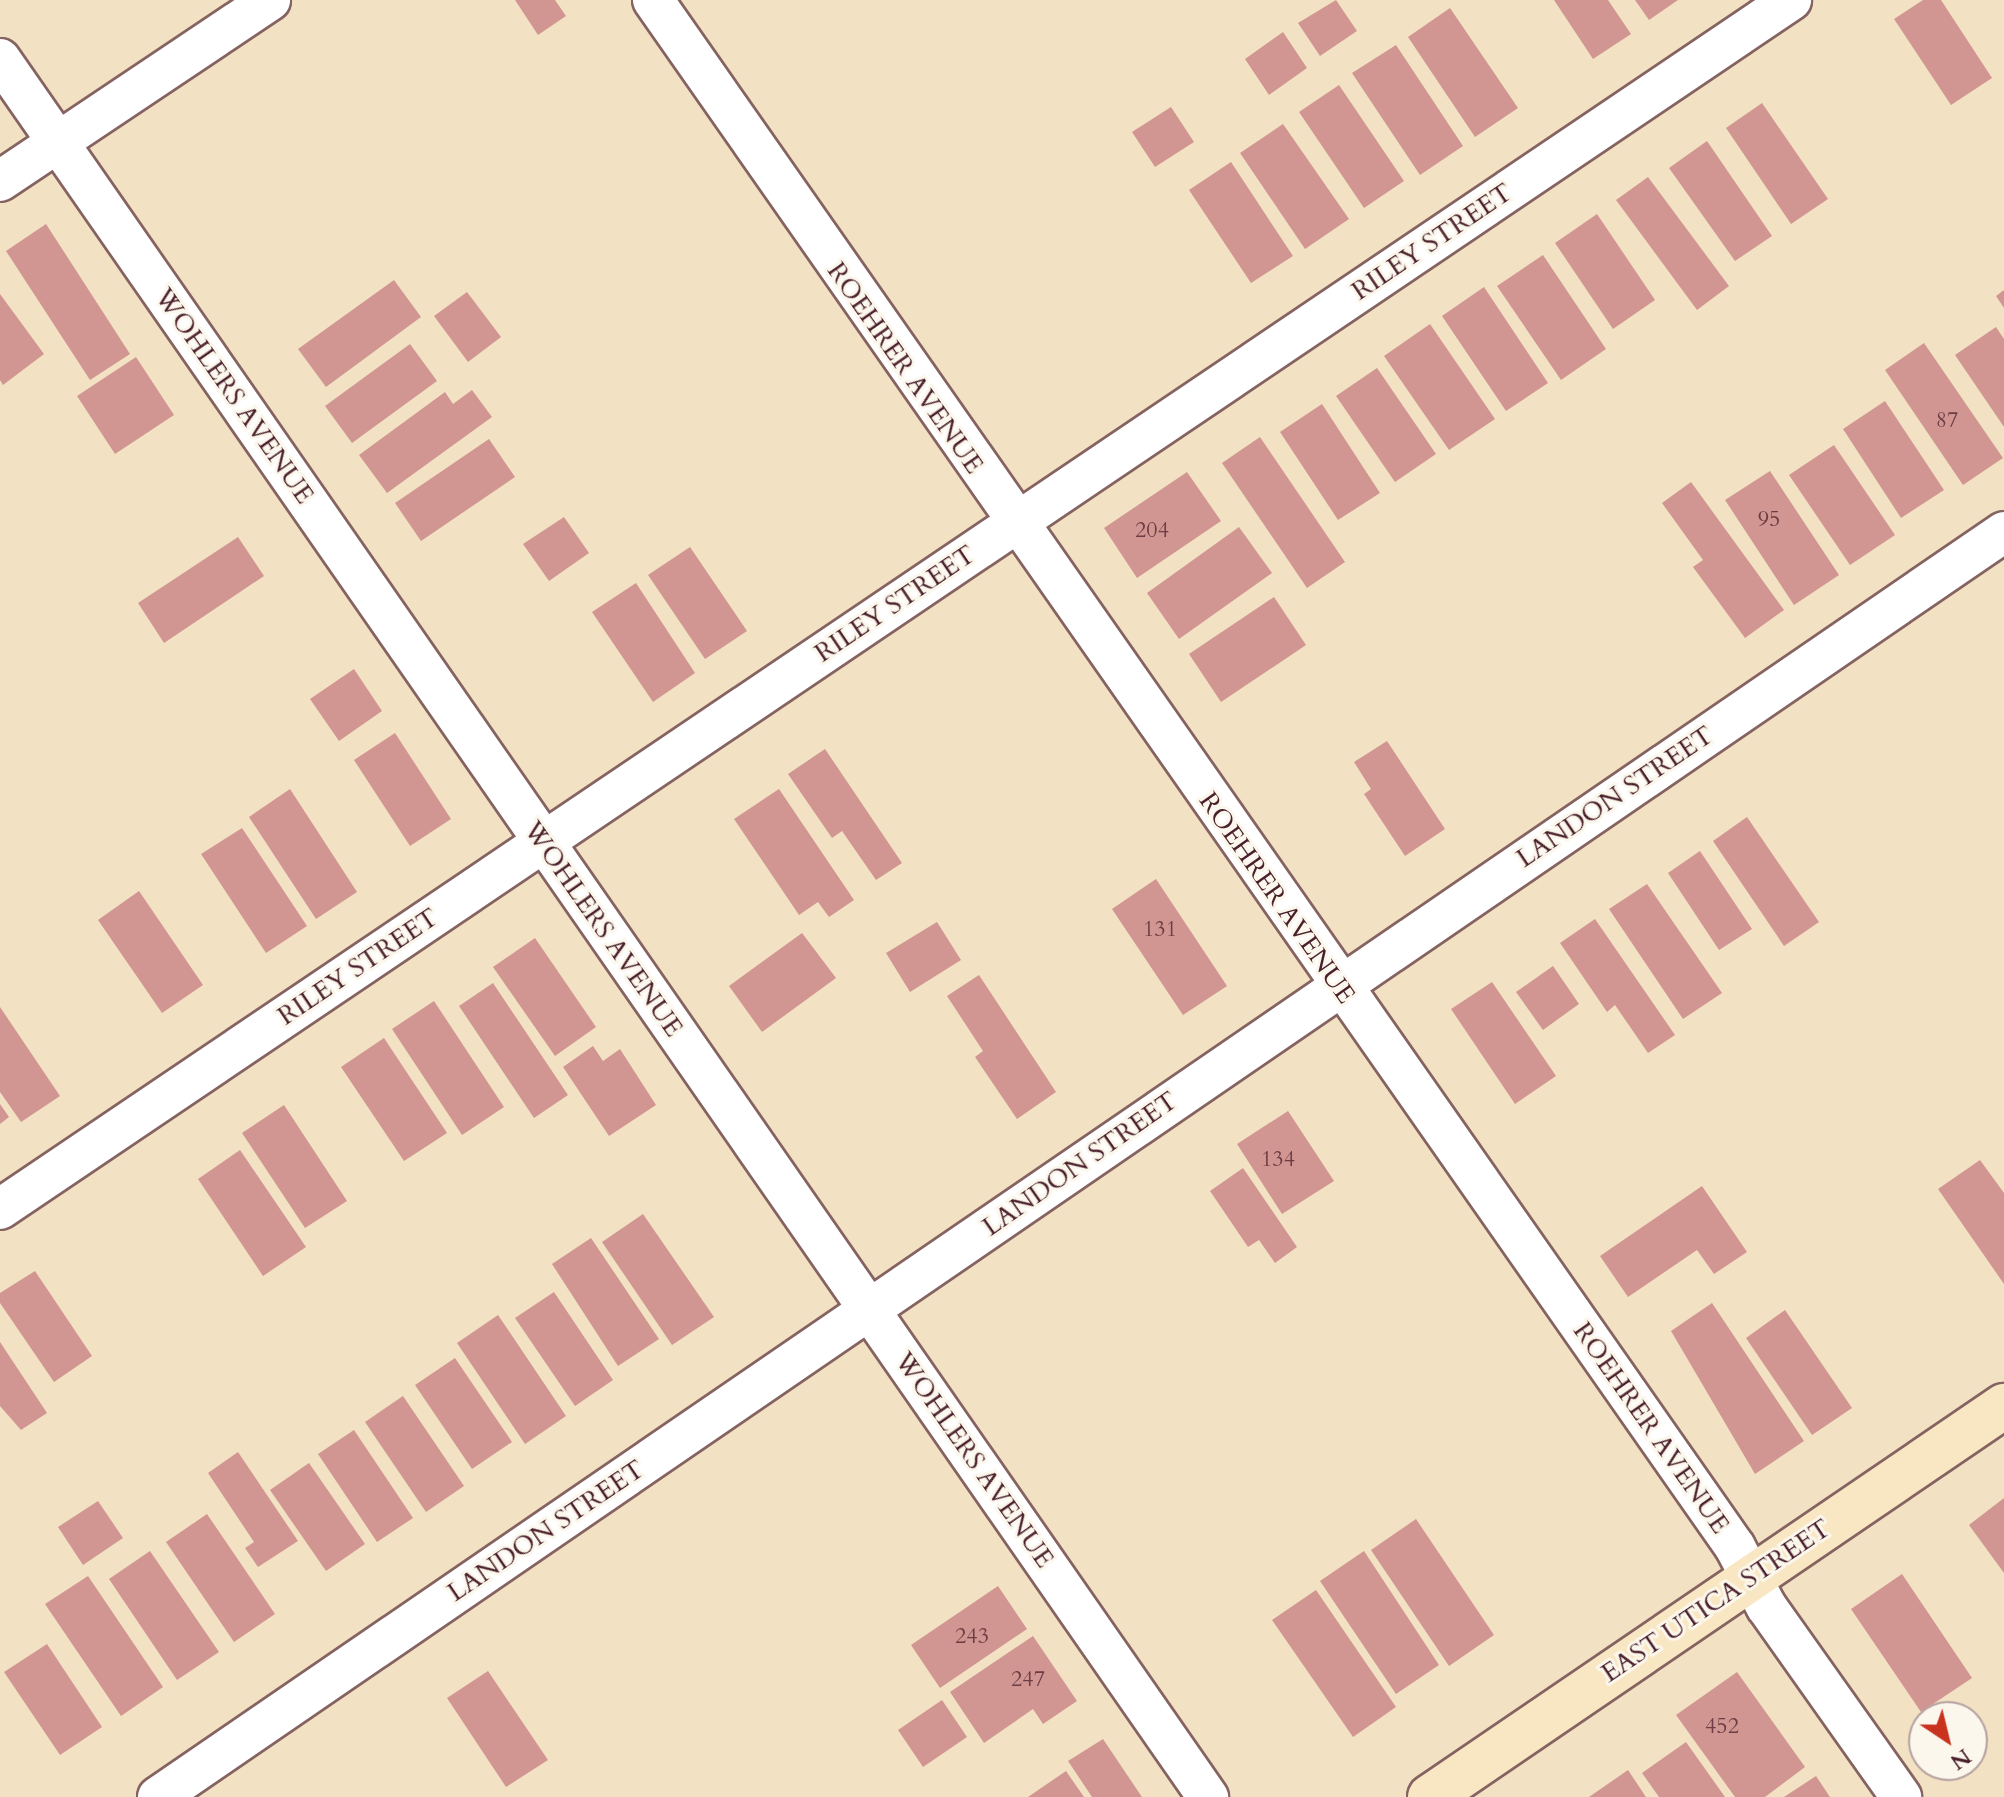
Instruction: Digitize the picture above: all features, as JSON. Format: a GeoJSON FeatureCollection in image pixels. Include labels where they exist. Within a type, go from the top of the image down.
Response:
{"type":"FeatureCollection","features":[{"type":"Feature","properties":{"kind":"street"},"geometry":{"type":"LineString","coordinates":[[0,181],[270,0]]}},
{"type":"Feature","properties":{"kind":"street","name":"ROEHRER AVENUE"},"geometry":{"type":"LineString","coordinates":[[653,0],[1014,524],[1751,1576],[1901,1797]]}},
{"type":"Feature","properties":{"kind":"street","name":"RILEY STREET"},"geometry":{"type":"LineString","coordinates":[[0,1209],[1791,0]]}},
{"type":"Feature","properties":{"kind":"street","name":"WOHLERS AVENUE"},"geometry":{"type":"LineString","coordinates":[[0,59],[1208,1797]]}},
{"type":"Feature","properties":{"kind":"street","name":"LANDON STREET"},"geometry":{"type":"LineString","coordinates":[[158,1797],[1338,985],[2004,532]]}},
{"type":"Feature","properties":{"kind":"street","name":"EAST UTICA STREET"},"geometry":{"type":"LineString","coordinates":[[1430,1797],[2004,1406]]}},
{"type":"Feature","properties":{"kind":"building"},"geometry":{"type":"Polygon","coordinates":[[[515,0],[555,0],[566,16],[538,35],[515,0]]]}},
{"type":"Feature","properties":{"kind":"building"},"geometry":{"type":"Polygon","coordinates":[[[1336,0],[1357,31],[1320,56],[1298,23],[1336,0]]]}},
{"type":"Feature","properties":{"kind":"building"},"geometry":{"type":"Polygon","coordinates":[[[1554,0],[1608,0],[1631,34],[1593,59],[1554,0]]]}},
{"type":"Feature","properties":{"kind":"building"},"geometry":{"type":"Polygon","coordinates":[[[1635,0],[1678,0],[1649,20],[1635,0]]]}},
{"type":"Feature","properties":{"kind":"building"},"geometry":{"type":"Polygon","coordinates":[[[1923,0],[1941,0],[1992,78],[1951,105],[1894,19],[1923,0]]]}},
{"type":"Feature","properties":{"kind":"building"},"geometry":{"type":"Polygon","coordinates":[[[1450,8],[1518,108],[1475,137],[1408,37],[1450,8]]]}},
{"type":"Feature","properties":{"kind":"building"},"geometry":{"type":"Polygon","coordinates":[[[1283,32],[1307,68],[1269,95],[1245,59],[1283,32]]]}},
{"type":"Feature","properties":{"kind":"building"},"geometry":{"type":"Polygon","coordinates":[[[1396,45],[1463,146],[1420,175],[1352,73],[1396,45]]]}},
{"type":"Feature","properties":{"kind":"building"},"geometry":{"type":"Polygon","coordinates":[[[1339,85],[1404,181],[1364,208],[1299,112],[1339,85]]]}},
{"type":"Feature","properties":{"kind":"building"},"geometry":{"type":"Polygon","coordinates":[[[1762,103],[1828,199],[1791,224],[1726,128],[1762,103]]]}},
{"type":"Feature","properties":{"kind":"building"},"geometry":{"type":"Polygon","coordinates":[[[1171,107],[1194,142],[1155,167],[1132,132],[1171,107]]]}},
{"type":"Feature","properties":{"kind":"building"},"geometry":{"type":"Polygon","coordinates":[[[1283,124],[1349,219],[1305,249],[1240,153],[1283,124]]]}},
{"type":"Feature","properties":{"kind":"building"},"geometry":{"type":"Polygon","coordinates":[[[1707,141],[1772,236],[1735,261],[1669,168],[1707,141]]]}},
{"type":"Feature","properties":{"kind":"building"},"geometry":{"type":"Polygon","coordinates":[[[1231,162],[1293,256],[1251,283],[1189,190],[1231,162]]]}},
{"type":"Feature","properties":{"kind":"building"},"geometry":{"type":"Polygon","coordinates":[[[1648,177],[1729,286],[1697,310],[1616,200],[1648,177]]]}},
{"type":"Feature","properties":{"kind":"building"},"geometry":{"type":"Polygon","coordinates":[[[1597,214],[1655,300],[1613,329],[1555,243],[1597,214]]]}},
{"type":"Feature","properties":{"kind":"building"},"geometry":{"type":"Polygon","coordinates":[[[46,224],[130,354],[90,380],[6,251],[46,224]]]}},
{"type":"Feature","properties":{"kind":"building"},"geometry":{"type":"Polygon","coordinates":[[[1543,255],[1606,349],[1561,380],[1497,286],[1543,255]]]}},
{"type":"Feature","properties":{"kind":"building"},"geometry":{"type":"Polygon","coordinates":[[[394,280],[421,317],[326,387],[298,349],[394,280]]]}},
{"type":"Feature","properties":{"kind":"building"},"geometry":{"type":"Polygon","coordinates":[[[1484,287],[1548,383],[1506,411],[1442,316],[1484,287]]]}},
{"type":"Feature","properties":{"kind":"building"},"geometry":{"type":"Polygon","coordinates":[[[2004,290],[2004,308],[1996,296],[2004,290]]]}},
{"type":"Feature","properties":{"kind":"building"},"geometry":{"type":"Polygon","coordinates":[[[467,292],[501,337],[468,362],[434,316],[467,292]]]}},
{"type":"Feature","properties":{"kind":"building"},"geometry":{"type":"Polygon","coordinates":[[[0,294],[44,354],[3,385],[0,380],[0,294]]]}},
{"type":"Feature","properties":{"kind":"building"},"geometry":{"type":"Polygon","coordinates":[[[1430,324],[1495,419],[1449,450],[1384,356],[1430,324]]]}},
{"type":"Feature","properties":{"kind":"building"},"geometry":{"type":"Polygon","coordinates":[[[1996,327],[2004,339],[2004,427],[1955,355],[1996,327]]]}},
{"type":"Feature","properties":{"kind":"building"},"geometry":{"type":"Polygon","coordinates":[[[1924,343],[2003,458],[1963,485],[1885,370],[1924,343]]]}},
{"type":"Feature","properties":{"kind":"building"},"geometry":{"type":"Polygon","coordinates":[[[410,344],[437,381],[352,443],[325,406],[410,344]]]}},
{"type":"Feature","properties":{"kind":"building"},"geometry":{"type":"Polygon","coordinates":[[[136,357],[174,415],[115,454],[77,396],[136,357]]]}},
{"type":"Feature","properties":{"kind":"building"},"geometry":{"type":"Polygon","coordinates":[[[1377,368],[1436,454],[1395,482],[1336,396],[1377,368]]]}},
{"type":"Feature","properties":{"kind":"building"},"geometry":{"type":"Polygon","coordinates":[[[472,390],[492,417],[387,493],[359,455],[445,392],[453,404],[472,390]]]}},
{"type":"Feature","properties":{"kind":"building"},"geometry":{"type":"Polygon","coordinates":[[[1885,401],[1944,490],[1901,518],[1843,429],[1885,401]]]}},
{"type":"Feature","properties":{"kind":"building"},"geometry":{"type":"Polygon","coordinates":[[[1322,404],[1380,493],[1338,520],[1280,432],[1322,404]]]}},
{"type":"Feature","properties":{"kind":"building"},"geometry":{"type":"Polygon","coordinates":[[[1260,437],[1345,562],[1307,588],[1222,463],[1260,437]]]}},
{"type":"Feature","properties":{"kind":"building"},"geometry":{"type":"Polygon","coordinates":[[[489,439],[515,477],[421,541],[395,503],[489,439]]]}},
{"type":"Feature","properties":{"kind":"building"},"geometry":{"type":"Polygon","coordinates":[[[1834,445],[1895,535],[1850,565],[1789,475],[1834,445]]]}},
{"type":"Feature","properties":{"kind":"building"},"geometry":{"type":"Polygon","coordinates":[[[1770,471],[1839,575],[1794,605],[1725,500],[1770,471]]]}},
{"type":"Feature","properties":{"kind":"building"},"geometry":{"type":"Polygon","coordinates":[[[1187,472],[1221,521],[1137,578],[1104,528],[1187,472]]]}},
{"type":"Feature","properties":{"kind":"building"},"geometry":{"type":"Polygon","coordinates":[[[1691,482],[1784,610],[1745,638],[1693,567],[1703,560],[1662,503],[1691,482]]]}},
{"type":"Feature","properties":{"kind":"building"},"geometry":{"type":"Polygon","coordinates":[[[564,517],[589,553],[549,581],[523,544],[564,517]]]}},
{"type":"Feature","properties":{"kind":"building"},"geometry":{"type":"Polygon","coordinates":[[[1239,527],[1272,573],[1179,639],[1147,593],[1239,527]]]}},
{"type":"Feature","properties":{"kind":"building"},"geometry":{"type":"Polygon","coordinates":[[[238,537],[264,576],[164,643],[138,603],[238,537]]]}},
{"type":"Feature","properties":{"kind":"building"},"geometry":{"type":"Polygon","coordinates":[[[690,547],[747,631],[705,659],[648,575],[690,547]]]}},
{"type":"Feature","properties":{"kind":"building"},"geometry":{"type":"Polygon","coordinates":[[[636,583],[695,673],[653,702],[592,612],[636,583]]]}},
{"type":"Feature","properties":{"kind":"building"},"geometry":{"type":"Polygon","coordinates":[[[1274,597],[1306,645],[1221,702],[1189,654],[1274,597]]]}},
{"type":"Feature","properties":{"kind":"building"},"geometry":{"type":"Polygon","coordinates":[[[354,669],[382,711],[339,741],[310,699],[354,669]]]}},
{"type":"Feature","properties":{"kind":"building"},"geometry":{"type":"Polygon","coordinates":[[[395,733],[451,819],[410,846],[354,760],[395,733]]]}},
{"type":"Feature","properties":{"kind":"building"},"geometry":{"type":"Polygon","coordinates":[[[1387,741],[1445,829],[1405,856],[1364,794],[1371,789],[1354,762],[1387,741]]]}},
{"type":"Feature","properties":{"kind":"building"},"geometry":{"type":"Polygon","coordinates":[[[825,749],[902,863],[876,880],[842,831],[832,838],[788,774],[825,749]]]}},
{"type":"Feature","properties":{"kind":"building"},"geometry":{"type":"Polygon","coordinates":[[[290,789],[357,892],[316,919],[249,817],[290,789]]]}},
{"type":"Feature","properties":{"kind":"building"},"geometry":{"type":"Polygon","coordinates":[[[779,789],[854,900],[829,917],[818,902],[799,915],[734,819],[779,789]]]}},
{"type":"Feature","properties":{"kind":"building"},"geometry":{"type":"Polygon","coordinates":[[[1747,817],[1819,922],[1784,946],[1713,841],[1747,817]]]}},
{"type":"Feature","properties":{"kind":"building"},"geometry":{"type":"Polygon","coordinates":[[[242,828],[307,926],[266,953],[201,854],[242,828]]]}},
{"type":"Feature","properties":{"kind":"building"},"geometry":{"type":"Polygon","coordinates":[[[1700,851],[1752,929],[1719,950],[1668,873],[1700,851]]]}},
{"type":"Feature","properties":{"kind":"building"},"geometry":{"type":"Polygon","coordinates":[[[1156,879],[1227,986],[1183,1015],[1112,909],[1156,879]]]}},
{"type":"Feature","properties":{"kind":"building"},"geometry":{"type":"Polygon","coordinates":[[[1647,884],[1722,993],[1683,1019],[1609,909],[1647,884]]]}},
{"type":"Feature","properties":{"kind":"building"},"geometry":{"type":"Polygon","coordinates":[[[139,891],[203,985],[162,1013],[98,920],[139,891]]]}},
{"type":"Feature","properties":{"kind":"building"},"geometry":{"type":"Polygon","coordinates":[[[1595,919],[1675,1035],[1648,1053],[1615,1005],[1607,1012],[1560,943],[1595,919]]]}},
{"type":"Feature","properties":{"kind":"building"},"geometry":{"type":"Polygon","coordinates":[[[937,922],[961,960],[910,992],[886,953],[937,922]]]}},
{"type":"Feature","properties":{"kind":"building"},"geometry":{"type":"Polygon","coordinates":[[[802,933],[836,978],[762,1032],[729,986],[802,933]]]}},
{"type":"Feature","properties":{"kind":"building"},"geometry":{"type":"Polygon","coordinates":[[[535,938],[596,1027],[555,1056],[493,967],[535,938]]]}},
{"type":"Feature","properties":{"kind":"building"},"geometry":{"type":"Polygon","coordinates":[[[1553,966],[1579,1004],[1543,1030],[1516,992],[1553,966]]]}},
{"type":"Feature","properties":{"kind":"building"},"geometry":{"type":"Polygon","coordinates":[[[979,975],[1056,1092],[1017,1119],[975,1057],[983,1051],[947,996],[979,975]]]}},
{"type":"Feature","properties":{"kind":"building"},"geometry":{"type":"Polygon","coordinates":[[[1492,982],[1556,1076],[1515,1104],[1451,1009],[1492,982]]]}},
{"type":"Feature","properties":{"kind":"building"},"geometry":{"type":"Polygon","coordinates":[[[493,983],[568,1095],[534,1118],[459,1006],[493,983]]]}},
{"type":"Feature","properties":{"kind":"building"},"geometry":{"type":"Polygon","coordinates":[[[434,1001],[504,1107],[462,1135],[392,1029],[434,1001]]]}},
{"type":"Feature","properties":{"kind":"building"},"geometry":{"type":"Polygon","coordinates":[[[0,1007],[60,1096],[21,1122],[0,1092],[0,1007]]]}},
{"type":"Feature","properties":{"kind":"building"},"geometry":{"type":"Polygon","coordinates":[[[384,1038],[447,1133],[404,1161],[341,1067],[384,1038]]]}},
{"type":"Feature","properties":{"kind":"building"},"geometry":{"type":"Polygon","coordinates":[[[593,1046],[603,1061],[620,1049],[656,1105],[609,1136],[563,1067],[593,1046]]]}},
{"type":"Feature","properties":{"kind":"building"},"geometry":{"type":"Polygon","coordinates":[[[0,1104],[9,1117],[0,1124],[0,1104]]]}},
{"type":"Feature","properties":{"kind":"building"},"geometry":{"type":"Polygon","coordinates":[[[284,1105],[347,1201],[305,1228],[242,1133],[284,1105]]]}},
{"type":"Feature","properties":{"kind":"building"},"geometry":{"type":"Polygon","coordinates":[[[1288,1111],[1334,1181],[1282,1214],[1237,1144],[1288,1111]]]}},
{"type":"Feature","properties":{"kind":"building"},"geometry":{"type":"Polygon","coordinates":[[[240,1150],[306,1247],[263,1276],[198,1179],[240,1150]]]}},
{"type":"Feature","properties":{"kind":"building"},"geometry":{"type":"Polygon","coordinates":[[[1980,1160],[2004,1193],[2004,1284],[1938,1189],[1980,1160]]]}},
{"type":"Feature","properties":{"kind":"building"},"geometry":{"type":"Polygon","coordinates":[[[1243,1168],[1297,1247],[1275,1263],[1259,1240],[1248,1247],[1210,1191],[1243,1168]]]}},
{"type":"Feature","properties":{"kind":"building"},"geometry":{"type":"Polygon","coordinates":[[[1702,1186],[1747,1252],[1714,1274],[1697,1250],[1628,1297],[1600,1256],[1702,1186]]]}},
{"type":"Feature","properties":{"kind":"building"},"geometry":{"type":"Polygon","coordinates":[[[643,1214],[714,1317],[672,1345],[602,1242],[643,1214]]]}},
{"type":"Feature","properties":{"kind":"building"},"geometry":{"type":"Polygon","coordinates":[[[591,1238],[659,1339],[618,1366],[552,1264],[591,1238]]]}},
{"type":"Feature","properties":{"kind":"building"},"geometry":{"type":"Polygon","coordinates":[[[35,1271],[92,1356],[54,1382],[0,1303],[0,1293],[35,1271]]]}},
{"type":"Feature","properties":{"kind":"building"},"geometry":{"type":"Polygon","coordinates":[[[554,1292],[613,1380],[575,1406],[515,1318],[554,1292]]]}},
{"type":"Feature","properties":{"kind":"building"},"geometry":{"type":"Polygon","coordinates":[[[1712,1303],[1804,1441],[1755,1474],[1671,1331],[1712,1303]]]}},
{"type":"Feature","properties":{"kind":"building"},"geometry":{"type":"Polygon","coordinates":[[[1785,1310],[1852,1408],[1812,1435],[1746,1338],[1785,1310]]]}},
{"type":"Feature","properties":{"kind":"building"},"geometry":{"type":"Polygon","coordinates":[[[498,1315],[566,1416],[525,1444],[457,1343],[498,1315]]]}},
{"type":"Feature","properties":{"kind":"building"},"geometry":{"type":"Polygon","coordinates":[[[0,1342],[47,1413],[21,1430],[0,1406],[0,1342]]]}},
{"type":"Feature","properties":{"kind":"building"},"geometry":{"type":"Polygon","coordinates":[[[455,1358],[512,1442],[472,1469],[415,1385],[455,1358]]]}},
{"type":"Feature","properties":{"kind":"building"},"geometry":{"type":"Polygon","coordinates":[[[403,1396],[464,1486],[426,1512],[365,1422],[403,1396]]]}},
{"type":"Feature","properties":{"kind":"building"},"geometry":{"type":"Polygon","coordinates":[[[354,1430],[413,1518],[377,1542],[318,1454],[354,1430]]]}},
{"type":"Feature","properties":{"kind":"building"},"geometry":{"type":"Polygon","coordinates":[[[238,1452],[298,1541],[258,1567],[245,1548],[254,1542],[208,1473],[238,1452]]]}},
{"type":"Feature","properties":{"kind":"building"},"geometry":{"type":"Polygon","coordinates":[[[309,1463],[365,1544],[326,1571],[270,1490],[309,1463]]]}},
{"type":"Feature","properties":{"kind":"building"},"geometry":{"type":"Polygon","coordinates":[[[2004,1498],[2004,1573],[1969,1525],[2004,1498]]]}},
{"type":"Feature","properties":{"kind":"building"},"geometry":{"type":"Polygon","coordinates":[[[98,1501],[123,1538],[83,1565],[58,1527],[98,1501]]]}},
{"type":"Feature","properties":{"kind":"building"},"geometry":{"type":"Polygon","coordinates":[[[207,1514],[275,1614],[234,1642],[166,1542],[207,1514]]]}},
{"type":"Feature","properties":{"kind":"building"},"geometry":{"type":"Polygon","coordinates":[[[1416,1519],[1494,1635],[1449,1666],[1371,1550],[1416,1519]]]}},
{"type":"Feature","properties":{"kind":"building"},"geometry":{"type":"Polygon","coordinates":[[[150,1551],[219,1652],[177,1680],[109,1579],[150,1551]]]}},
{"type":"Feature","properties":{"kind":"building"},"geometry":{"type":"Polygon","coordinates":[[[1364,1551],[1439,1665],[1396,1694],[1320,1581],[1364,1551]]]}},
{"type":"Feature","properties":{"kind":"building"},"geometry":{"type":"Polygon","coordinates":[[[1902,1574],[1972,1678],[1938,1701],[1914,1701],[1851,1609],[1902,1574]]]}},
{"type":"Feature","properties":{"kind":"building"},"geometry":{"type":"Polygon","coordinates":[[[88,1576],[163,1687],[121,1716],[45,1604],[88,1576]]]}},
{"type":"Feature","properties":{"kind":"building"},"geometry":{"type":"Polygon","coordinates":[[[998,1586],[1027,1629],[940,1688],[911,1645],[998,1586]]]}},
{"type":"Feature","properties":{"kind":"building"},"geometry":{"type":"Polygon","coordinates":[[[1316,1590],[1396,1707],[1353,1737],[1272,1620],[1316,1590]]]}},
{"type":"Feature","properties":{"kind":"building"},"geometry":{"type":"Polygon","coordinates":[[[1033,1636],[1077,1701],[1043,1724],[1033,1709],[984,1743],[950,1692],[1033,1636]]]}},
{"type":"Feature","properties":{"kind":"building"},"geometry":{"type":"Polygon","coordinates":[[[47,1644],[102,1727],[60,1755],[4,1672],[47,1644]]]}},
{"type":"Feature","properties":{"kind":"building"},"geometry":{"type":"Polygon","coordinates":[[[488,1671],[548,1760],[506,1787],[447,1698],[488,1671]]]}},
{"type":"Feature","properties":{"kind":"building"},"geometry":{"type":"Polygon","coordinates":[[[1737,1672],[1805,1767],[1765,1797],[1735,1797],[1676,1715],[1737,1672]]]}},
{"type":"Feature","properties":{"kind":"building"},"geometry":{"type":"Polygon","coordinates":[[[942,1700],[967,1737],[923,1767],[898,1730],[942,1700]]]}},
{"type":"Feature","properties":{"kind":"building"},"geometry":{"type":"Polygon","coordinates":[[[1103,1739],[1142,1797],[1092,1797],[1068,1761],[1103,1739]]]}},
{"type":"Feature","properties":{"kind":"building"},"geometry":{"type":"Polygon","coordinates":[[[1686,1742],[1725,1797],[1659,1797],[1642,1773],[1686,1742]]]}},
{"type":"Feature","properties":{"kind":"building"},"geometry":{"type":"Polygon","coordinates":[[[1628,1770],[1646,1797],[1589,1797],[1628,1770]]]}},
{"type":"Feature","properties":{"kind":"building"},"geometry":{"type":"Polygon","coordinates":[[[1066,1771],[1084,1797],[1028,1797],[1066,1771]]]}},
{"type":"Feature","properties":{"kind":"building"},"geometry":{"type":"Polygon","coordinates":[[[1816,1776],[1830,1797],[1784,1797],[1816,1776]]]}}]}
